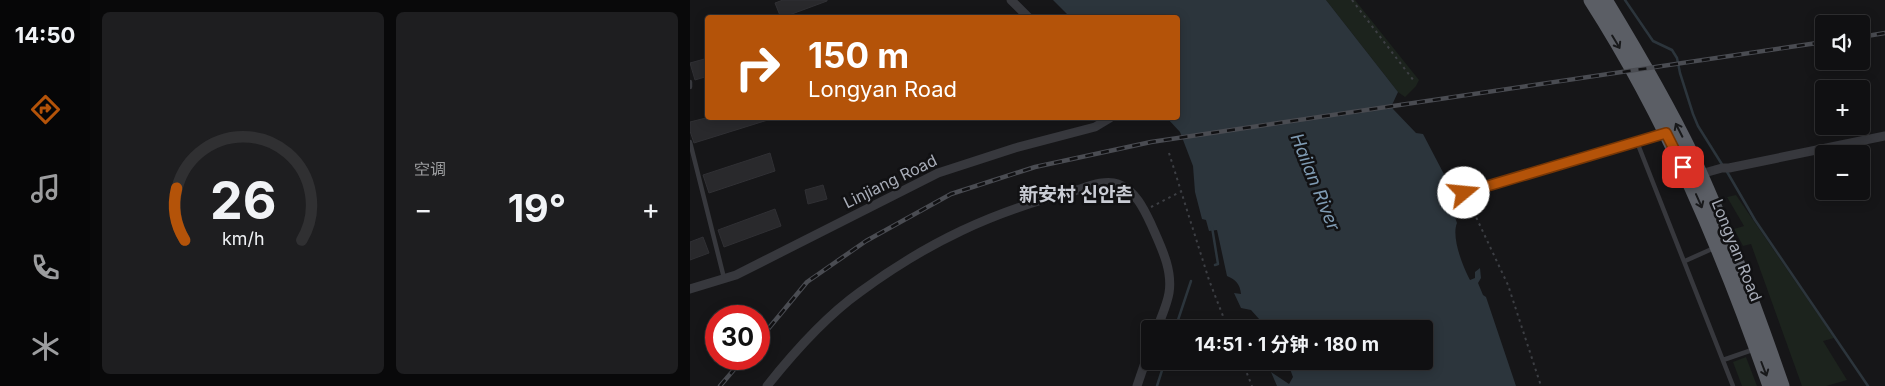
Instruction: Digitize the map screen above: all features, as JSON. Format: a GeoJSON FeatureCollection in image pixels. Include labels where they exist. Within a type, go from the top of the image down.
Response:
{"type":"FeatureCollection","features":[{"type":"Feature","properties":{"kind":"highway","name":"Longyan Road"},"geometry":{"type":"LineString","coordinates":[[1591,0],[1633,71],[1666,133],[1695,177],[1718,247],[1770,386]]}},
{"type":"Feature","properties":{"kind":"highway","name":"Longyan Road"},"geometry":{"type":"LineString","coordinates":[[1605,0],[1647,69],[1695,177],[1735,255],[1782,386]]}},
{"type":"Feature","properties":{"kind":"street"},"geometry":{"type":"LineString","coordinates":[[1011,0],[1026,15]]}},
{"type":"Feature","properties":{"kind":"street","name":"Linjiang Road"},"geometry":{"type":"LineString","coordinates":[[690,289],[724,280],[938,173],[1015,148],[1095,128],[1107,120]]}},
{"type":"Feature","properties":{"kind":"street"},"geometry":{"type":"LineString","coordinates":[[1464,193],[1666,133]]}},
{"type":"Feature","properties":{"kind":"street"},"geometry":{"type":"LineString","coordinates":[[1695,177],[1725,168],[1885,136]]}},
{"type":"Feature","properties":{"kind":"street"},"geometry":{"type":"LineString","coordinates":[[767,386],[800,347],[858,292],[931,245],[1006,210],[1100,184],[1113,183],[1120,185],[1138,200],[1145,210],[1165,258],[1169,276],[1169,293],[1160,320]]}},
{"type":"Feature","properties":{"kind":"street"},"geometry":{"type":"LineString","coordinates":[[1137,386],[1142,370]]}},
{"type":"Feature","properties":{"kind":"lane"},"geometry":{"type":"LineString","coordinates":[[690,82],[690,87]]}},
{"type":"Feature","properties":{"kind":"lane"},"geometry":{"type":"LineString","coordinates":[[690,142],[724,280]]}},
{"type":"Feature","properties":{"kind":"lane"},"geometry":{"type":"LineString","coordinates":[[1637,142],[1733,386]]}},
{"type":"Feature","properties":{"kind":"lane"},"geometry":{"type":"LineString","coordinates":[[1685,261],[1718,247]]}},
{"type":"Feature","properties":{"kind":"lane"},"geometry":{"type":"LineString","coordinates":[[1723,360],[1756,348]]}},
{"type":"Feature","properties":{"kind":"path"},"geometry":{"type":"LineString","coordinates":[[1352,0],[1414,81]]}},
{"type":"Feature","properties":{"kind":"path"},"geometry":{"type":"LineString","coordinates":[[1169,152],[1209,280],[1225,320]]}},
{"type":"Feature","properties":{"kind":"path"},"geometry":{"type":"LineString","coordinates":[[1145,210],[1180,192]]}},
{"type":"Feature","properties":{"kind":"path"},"geometry":{"type":"LineString","coordinates":[[1464,193],[1508,285],[1541,386]]}},
{"type":"Feature","properties":{"kind":"path"},"geometry":{"type":"LineString","coordinates":[[1246,370],[1252,386]]}},
{"type":"Feature","properties":{"kind":"shaded area"},"geometry":{"type":"Polygon","coordinates":[[[1326,0],[1355,0],[1419,80],[1405,97],[1398,92],[1326,0]]]}},
{"type":"Feature","properties":{"kind":"shaded area"},"geometry":{"type":"Polygon","coordinates":[[[1736,195],[1834,338],[1823,341],[1847,380],[1826,386],[1802,386],[1751,244],[1743,246],[1734,229],[1744,226],[1727,197],[1736,195]]]}},
{"type":"Feature","properties":{"kind":"shaded area"},"geometry":{"type":"Polygon","coordinates":[[[1746,357],[1757,386],[1742,386],[1733,362],[1746,357]]]}},
{"type":"Feature","properties":{"kind":"water","name":"Hailan River"},"geometry":{"type":"Polygon","coordinates":[[[1053,0],[1326,0],[1398,92],[1392,105],[1393,109],[1416,133],[1423,134],[1447,180],[1448,197],[1457,223],[1456,236],[1461,260],[1470,280],[1475,278],[1475,272],[1480,268],[1481,278],[1478,283],[1483,295],[1486,297],[1516,386],[1277,386],[1271,372],[1289,384],[1293,377],[1290,370],[1433,370],[1433,320],[1260,320],[1251,310],[1241,308],[1234,293],[1241,294],[1239,285],[1227,276],[1217,230],[1209,231],[1206,220],[1202,219],[1195,192],[1193,166],[1180,132],[1169,120],[1180,120],[1180,15],[1068,15],[1053,0]]]}},
{"type":"Feature","properties":{"kind":"building"},"geometry":{"type":"Polygon","coordinates":[[[783,0],[827,0],[789,15],[780,15],[775,3],[783,0]]]}},
{"type":"Feature","properties":{"kind":"building"},"geometry":{"type":"Polygon","coordinates":[[[705,59],[705,77],[695,80],[690,63],[705,59]]]}},
{"type":"Feature","properties":{"kind":"building"},"geometry":{"type":"Polygon","coordinates":[[[705,118],[705,120],[768,120],[694,143],[690,131],[690,122],[705,118]]]}},
{"type":"Feature","properties":{"kind":"building"},"geometry":{"type":"Polygon","coordinates":[[[770,153],[775,171],[709,193],[703,175],[770,153]]]}},
{"type":"Feature","properties":{"kind":"building"},"geometry":{"type":"Polygon","coordinates":[[[823,185],[827,199],[808,204],[805,190],[823,185]]]}},
{"type":"Feature","properties":{"kind":"building"},"geometry":{"type":"Polygon","coordinates":[[[775,209],[781,226],[724,247],[718,230],[775,209]]]}},
{"type":"Feature","properties":{"kind":"building"},"geometry":{"type":"Polygon","coordinates":[[[703,237],[709,253],[690,260],[690,242],[703,237]]]}},
{"type":"Feature","properties":{"kind":"waterway"},"geometry":{"type":"LineString","coordinates":[[1625,0],[1653,41],[1672,50],[1677,58],[1680,73],[1698,126],[1723,166]]}},
{"type":"Feature","properties":{"kind":"waterway"},"geometry":{"type":"LineString","coordinates":[[1726,170],[1755,220],[1868,386]]}},
{"type":"Feature","properties":{"kind":"waterway"},"geometry":{"type":"LineString","coordinates":[[1212,227],[1218,264],[1215,265]]}},
{"type":"Feature","properties":{"kind":"waterway"},"geometry":{"type":"LineString","coordinates":[[1178,320],[1191,281]]}},
{"type":"Feature","properties":{"kind":"waterway"},"geometry":{"type":"LineString","coordinates":[[1157,386],[1162,370]]}},
{"type":"Feature","properties":{"kind":"railway"},"geometry":{"type":"LineString","coordinates":[[1870,36],[1885,33]]}},
{"type":"Feature","properties":{"kind":"railway"},"geometry":{"type":"LineString","coordinates":[[770,327],[807,282],[866,241],[951,194],[1035,167],[1151,142],[1815,43]]}},
{"type":"Feature","properties":{"kind":"railway"},"geometry":{"type":"LineString","coordinates":[[720,386],[734,370]]}},
{"type":"Feature","properties":{"kind":"district","name":"新安村 신안촌"},"geometry":{"type":"Point","coordinates":[1076,194]}},
{"type":"Feature","properties":{"kind":"route"},"geometry":{"type":"LineString","coordinates":[[1464,193],[1666,133],[1683,167]]}}]}
